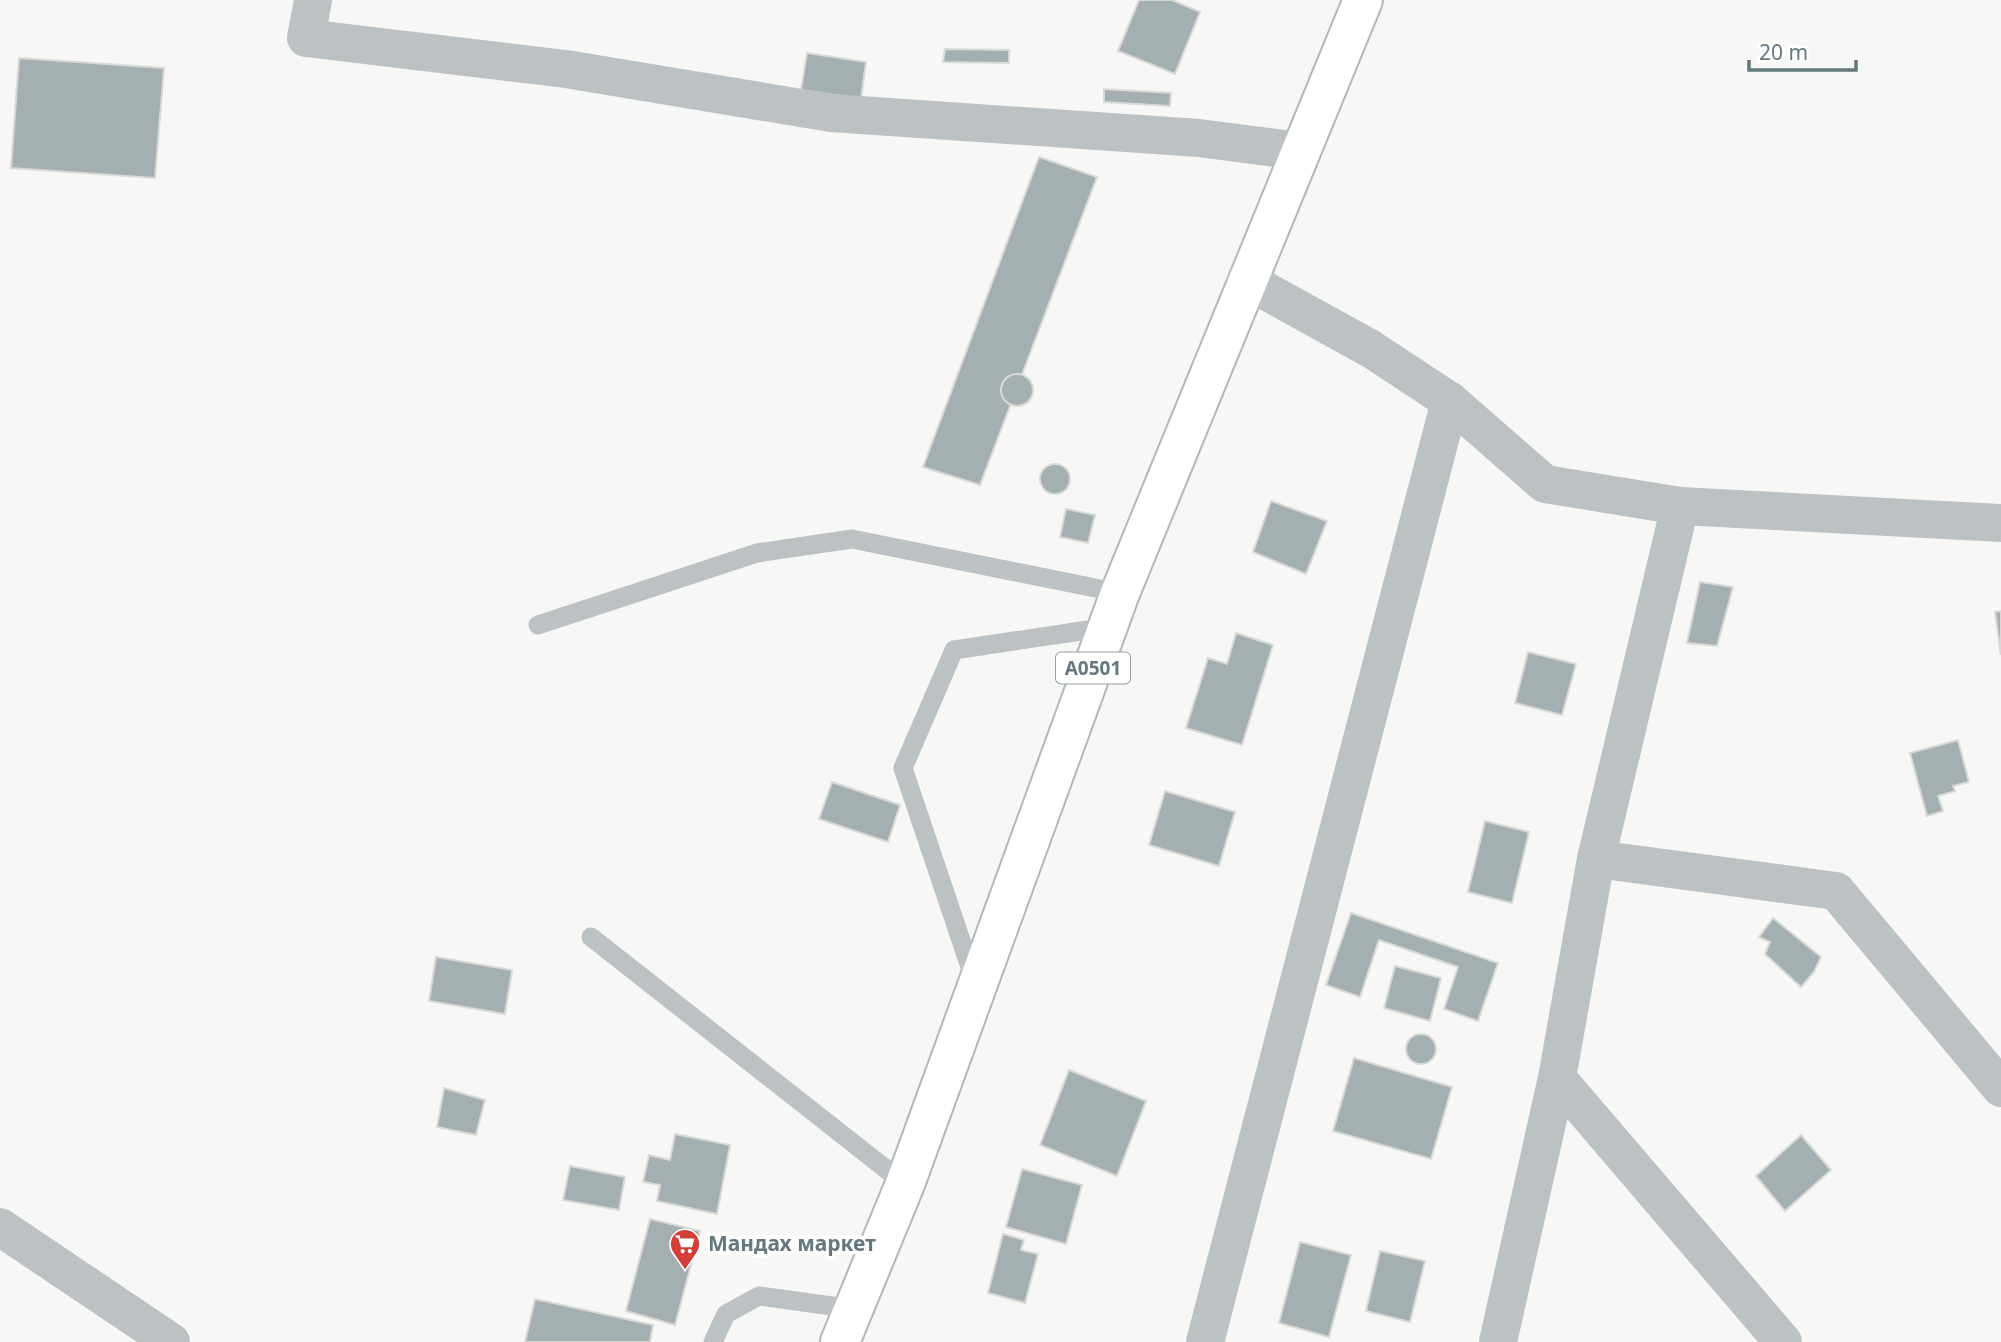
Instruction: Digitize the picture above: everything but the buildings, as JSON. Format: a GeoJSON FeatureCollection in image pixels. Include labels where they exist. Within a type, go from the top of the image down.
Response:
{"type":"FeatureCollection","features":[{"type":"Feature","properties":{"kind":"highway","name":"A0501"},"geometry":{"type":"LineString","coordinates":[[847,1326],[905,1184],[1114,610],[1299,151],[1363,0]]}},
{"type":"Feature","properties":{"kind":"street"},"geometry":{"type":"LineString","coordinates":[[313,0],[306,38],[566,69],[831,113],[1199,138],[1299,151]]}},
{"type":"Feature","properties":{"kind":"street"},"geometry":{"type":"LineString","coordinates":[[1247,280],[1371,349],[1450,401],[1545,484],[1680,506],[2001,523]]}},
{"type":"Feature","properties":{"kind":"street"},"geometry":{"type":"LineString","coordinates":[[1205,1342],[1450,401]]}},
{"type":"Feature","properties":{"kind":"street"},"geometry":{"type":"LineString","coordinates":[[1498,1342],[1557,1078],[1596,859],[1680,506]]}},
{"type":"Feature","properties":{"kind":"street"},"geometry":{"type":"LineString","coordinates":[[1596,859],[1836,891],[2001,1088]]}},
{"type":"Feature","properties":{"kind":"street"},"geometry":{"type":"LineString","coordinates":[[1557,1078],[1783,1342]]}},
{"type":"Feature","properties":{"kind":"street"},"geometry":{"type":"LineString","coordinates":[[0,1227],[171,1342]]}},
{"type":"Feature","properties":{"kind":"lane"},"geometry":{"type":"LineString","coordinates":[[538,625],[757,553],[852,539],[1114,610]]}},
{"type":"Feature","properties":{"kind":"lane"},"geometry":{"type":"LineString","coordinates":[[977,986],[902,768],[954,650],[1114,610]]}},
{"type":"Feature","properties":{"kind":"lane"},"geometry":{"type":"LineString","coordinates":[[591,937],[905,1184]]}},
{"type":"Feature","properties":{"kind":"lane"},"geometry":{"type":"LineString","coordinates":[[713,1342],[726,1314],[759,1296],[847,1326]]}},
{"type":"Feature","properties":{"kind":"place","name":"Мандах маркет"},"geometry":{"type":"Point","coordinates":[685,1271]}}]}
